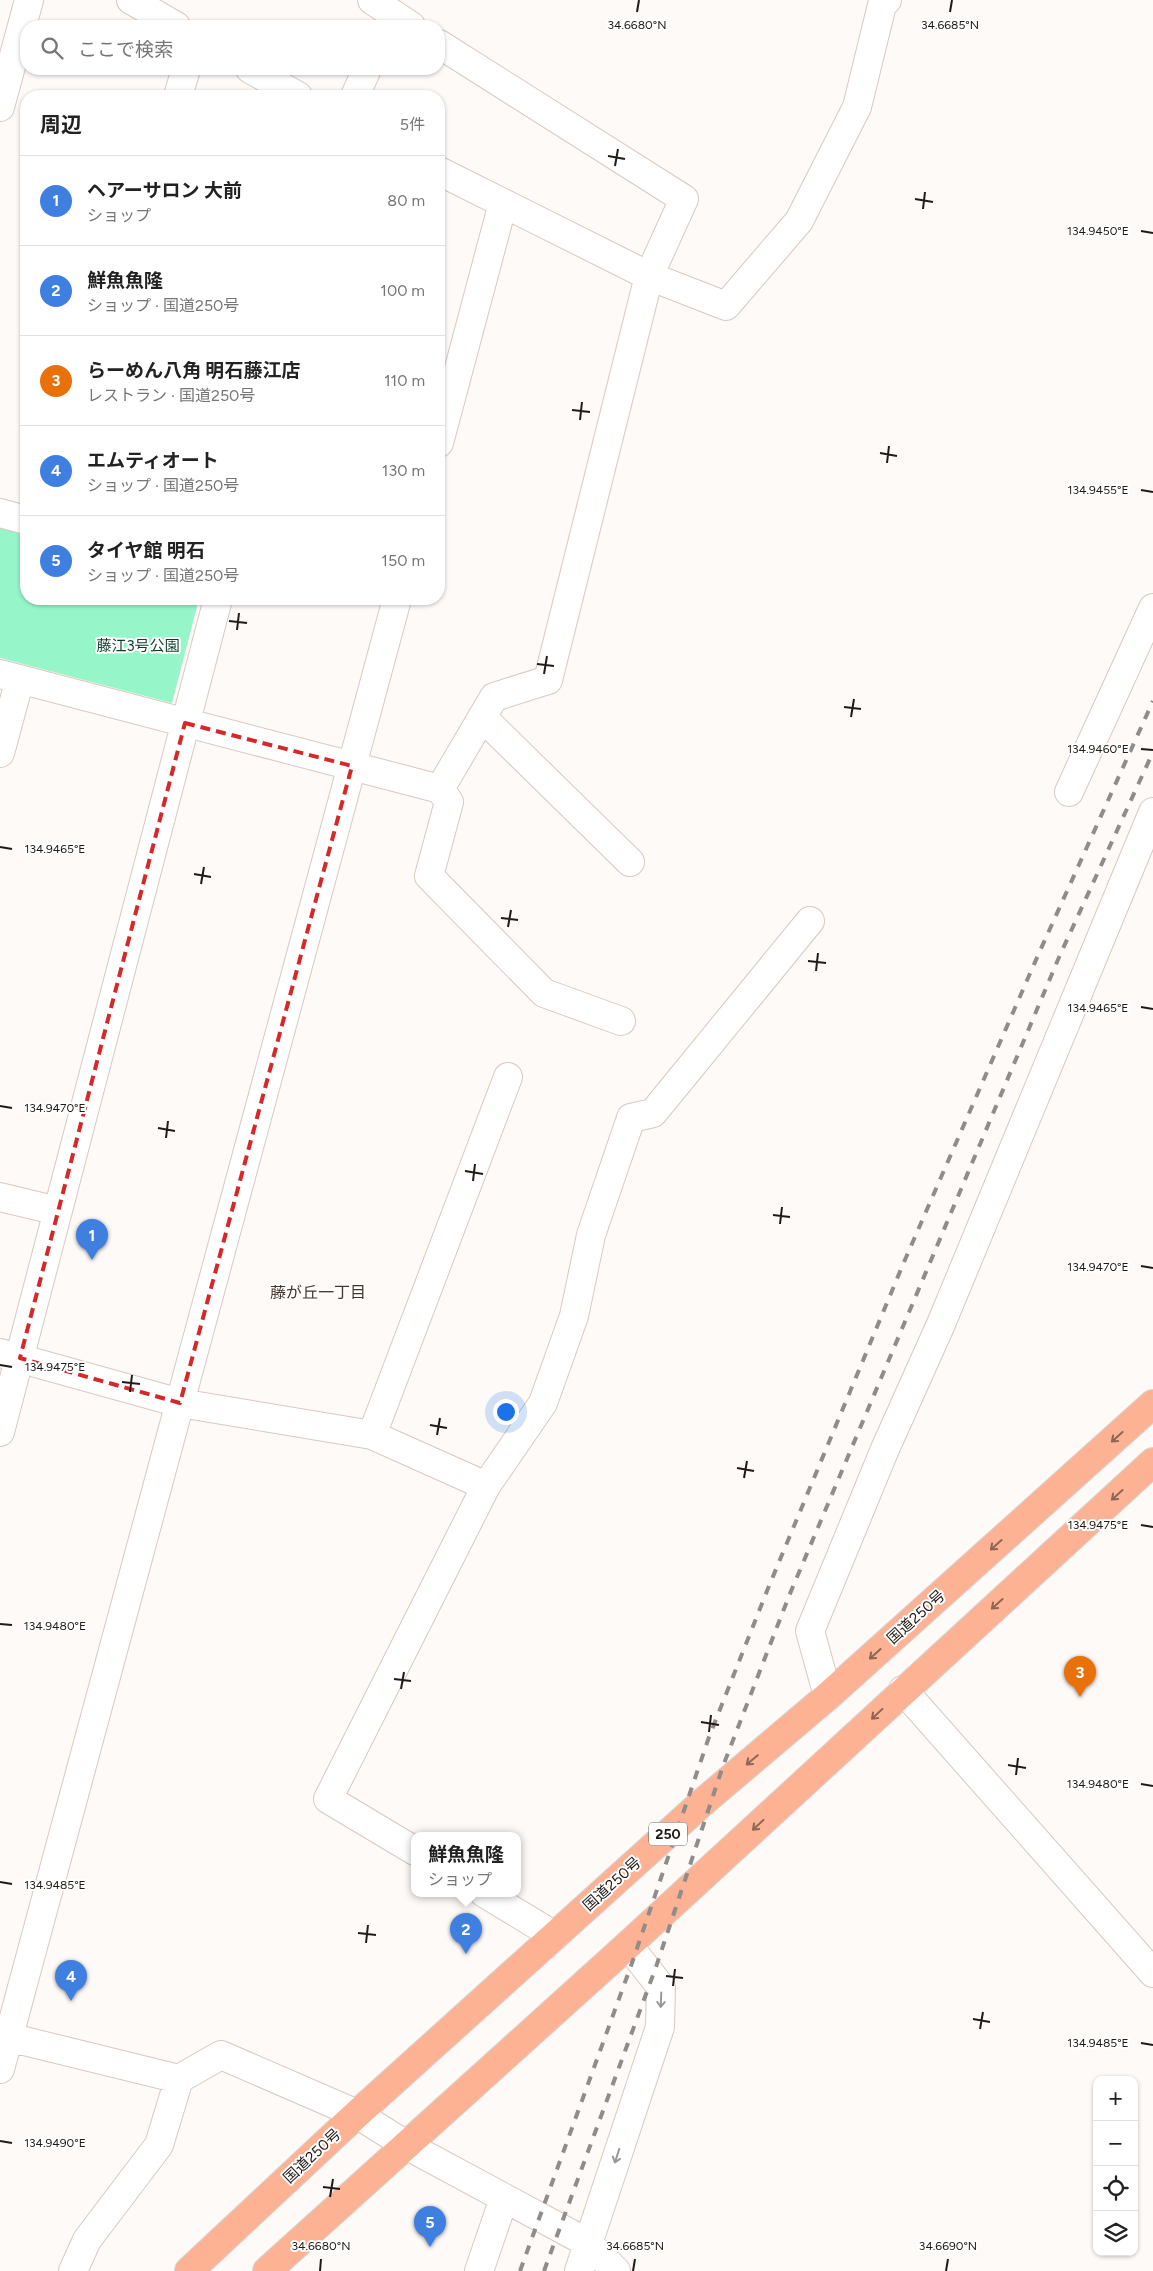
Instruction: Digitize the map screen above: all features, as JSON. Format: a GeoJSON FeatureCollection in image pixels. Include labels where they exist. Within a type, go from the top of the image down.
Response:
{"type":"FeatureCollection","features":[{"type":"Feature","properties":{"kind":"highway","name":"国道250号"},"geometry":{"type":"LineString","coordinates":[[189,2271],[357,2114],[703,1802],[828,1696],[1153,1404]]}},
{"type":"Feature","properties":{"kind":"highway"},"geometry":{"type":"LineString","coordinates":[[267,2271],[628,1945],[1153,1462]]}},
{"type":"Feature","properties":{"kind":"street"},"geometry":{"type":"LineString","coordinates":[[24,20],[29,0]]}},
{"type":"Feature","properties":{"kind":"street"},"geometry":{"type":"LineString","coordinates":[[131,0],[166,20]]}},
{"type":"Feature","properties":{"kind":"street"},"geometry":{"type":"LineString","coordinates":[[445,173],[649,276],[726,306],[799,221],[857,107],[882,5],[887,0]]}},
{"type":"Feature","properties":{"kind":"street"},"geometry":{"type":"LineString","coordinates":[[0,107],[20,33]]}},
{"type":"Feature","properties":{"kind":"street"},"geometry":{"type":"LineString","coordinates":[[440,789],[494,697],[548,680],[649,276],[684,199],[445,48]]}},
{"type":"Feature","properties":{"kind":"street"},"geometry":{"type":"LineString","coordinates":[[180,90],[184,75]]}},
{"type":"Feature","properties":{"kind":"street"},"geometry":{"type":"LineString","coordinates":[[261,75],[287,90]]}},
{"type":"Feature","properties":{"kind":"street"},"geometry":{"type":"LineString","coordinates":[[358,90],[364,75]]}},
{"type":"Feature","properties":{"kind":"street"},"geometry":{"type":"LineString","coordinates":[[445,420],[503,203]]}},
{"type":"Feature","properties":{"kind":"street"},"geometry":{"type":"LineString","coordinates":[[0,513],[20,518]]}},
{"type":"Feature","properties":{"kind":"street"},"geometry":{"type":"LineString","coordinates":[[0,1432],[10,1356],[58,1212],[216,605]]}},
{"type":"Feature","properties":{"kind":"street"},"geometry":{"type":"LineString","coordinates":[[0,2069],[4,2036],[180,1403],[395,605]]}},
{"type":"Feature","properties":{"kind":"street"},"geometry":{"type":"LineString","coordinates":[[1069,792],[1153,608]]}},
{"type":"Feature","properties":{"kind":"street"},"geometry":{"type":"LineString","coordinates":[[0,753],[10,676],[440,789],[449,802],[429,876],[544,993],[621,1021]]}},
{"type":"Feature","properties":{"kind":"street"},"geometry":{"type":"LineString","coordinates":[[482,717],[630,862]]}},
{"type":"Feature","properties":{"kind":"street"},"geometry":{"type":"LineString","coordinates":[[828,1696],[810,1631],[885,1449],[942,1324],[1153,812]]}},
{"type":"Feature","properties":{"kind":"street"},"geometry":{"type":"LineString","coordinates":[[411,1849],[328,1799],[486,1486],[542,1403],[574,1316],[591,1235],[631,1118],[653,1113],[810,920]]}},
{"type":"Feature","properties":{"kind":"street"},"geometry":{"type":"LineString","coordinates":[[372,1435],[508,1077]]}},
{"type":"Feature","properties":{"kind":"street"},"geometry":{"type":"LineString","coordinates":[[0,1197],[58,1212]]}},
{"type":"Feature","properties":{"kind":"street"},"geometry":{"type":"LineString","coordinates":[[10,1356],[180,1403],[372,1435],[486,1486]]}},
{"type":"Feature","properties":{"kind":"street"},"geometry":{"type":"LineString","coordinates":[[903,1690],[1151,1968]]}},
{"type":"Feature","properties":{"kind":"street"},"geometry":{"type":"LineString","coordinates":[[491,1897],[555,1936]]}},
{"type":"Feature","properties":{"kind":"street"},"geometry":{"type":"LineString","coordinates":[[579,2271],[660,2028],[661,1987],[628,1945]]}},
{"type":"Feature","properties":{"kind":"street"},"geometry":{"type":"LineString","coordinates":[[4,2036],[179,2079],[222,2056],[357,2114],[406,2145],[588,2243],[616,2271]]}},
{"type":"Feature","properties":{"kind":"street"},"geometry":{"type":"LineString","coordinates":[[72,2271],[86,2240],[160,2145],[179,2079]]}},
{"type":"Feature","properties":{"kind":"street"},"geometry":{"type":"LineString","coordinates":[[480,2271],[504,2198]]}},
{"type":"Feature","properties":{"kind":"highlighted area"},"geometry":{"type":"Polygon","coordinates":[[[185,723],[352,766],[180,1403],[20,1358],[185,723]]]}},
{"type":"Feature","properties":{"kind":"green space","name":"藤江3号公園"},"geometry":{"type":"Polygon","coordinates":[[[0,525],[20,530],[20,605],[197,605],[172,703],[0,658],[0,525]]]}},
{"type":"Feature","properties":{"kind":"railway"},"geometry":{"type":"LineString","coordinates":[[520,2271],[632,1963],[709,1737],[769,1586],[904,1262],[1039,953],[1153,701]]}},
{"type":"Feature","properties":{"kind":"railway"},"geometry":{"type":"LineString","coordinates":[[544,2271],[656,1967],[723,1766],[789,1596],[1060,955],[1153,752]]}},
{"type":"Feature","properties":{"kind":"place","name":"ヘアーサロン 大前"},"geometry":{"type":"Point","coordinates":[92,1260]}},
{"type":"Feature","properties":{"kind":"place","name":"らーめん八角 明石藤江店"},"geometry":{"type":"Point","coordinates":[1080,1697]}},
{"type":"Feature","properties":{"kind":"place","name":"鮮魚魚隆"},"geometry":{"type":"Point","coordinates":[466,1954]}},
{"type":"Feature","properties":{"kind":"place","name":"エムティオート"},"geometry":{"type":"Point","coordinates":[71,2001]}},
{"type":"Feature","properties":{"kind":"place","name":"タイヤ館 明石"},"geometry":{"type":"Point","coordinates":[430,2247]}},
{"type":"Feature","properties":{"kind":"district","name":"藤が丘一丁目"},"geometry":{"type":"Point","coordinates":[318,1292]}}]}
